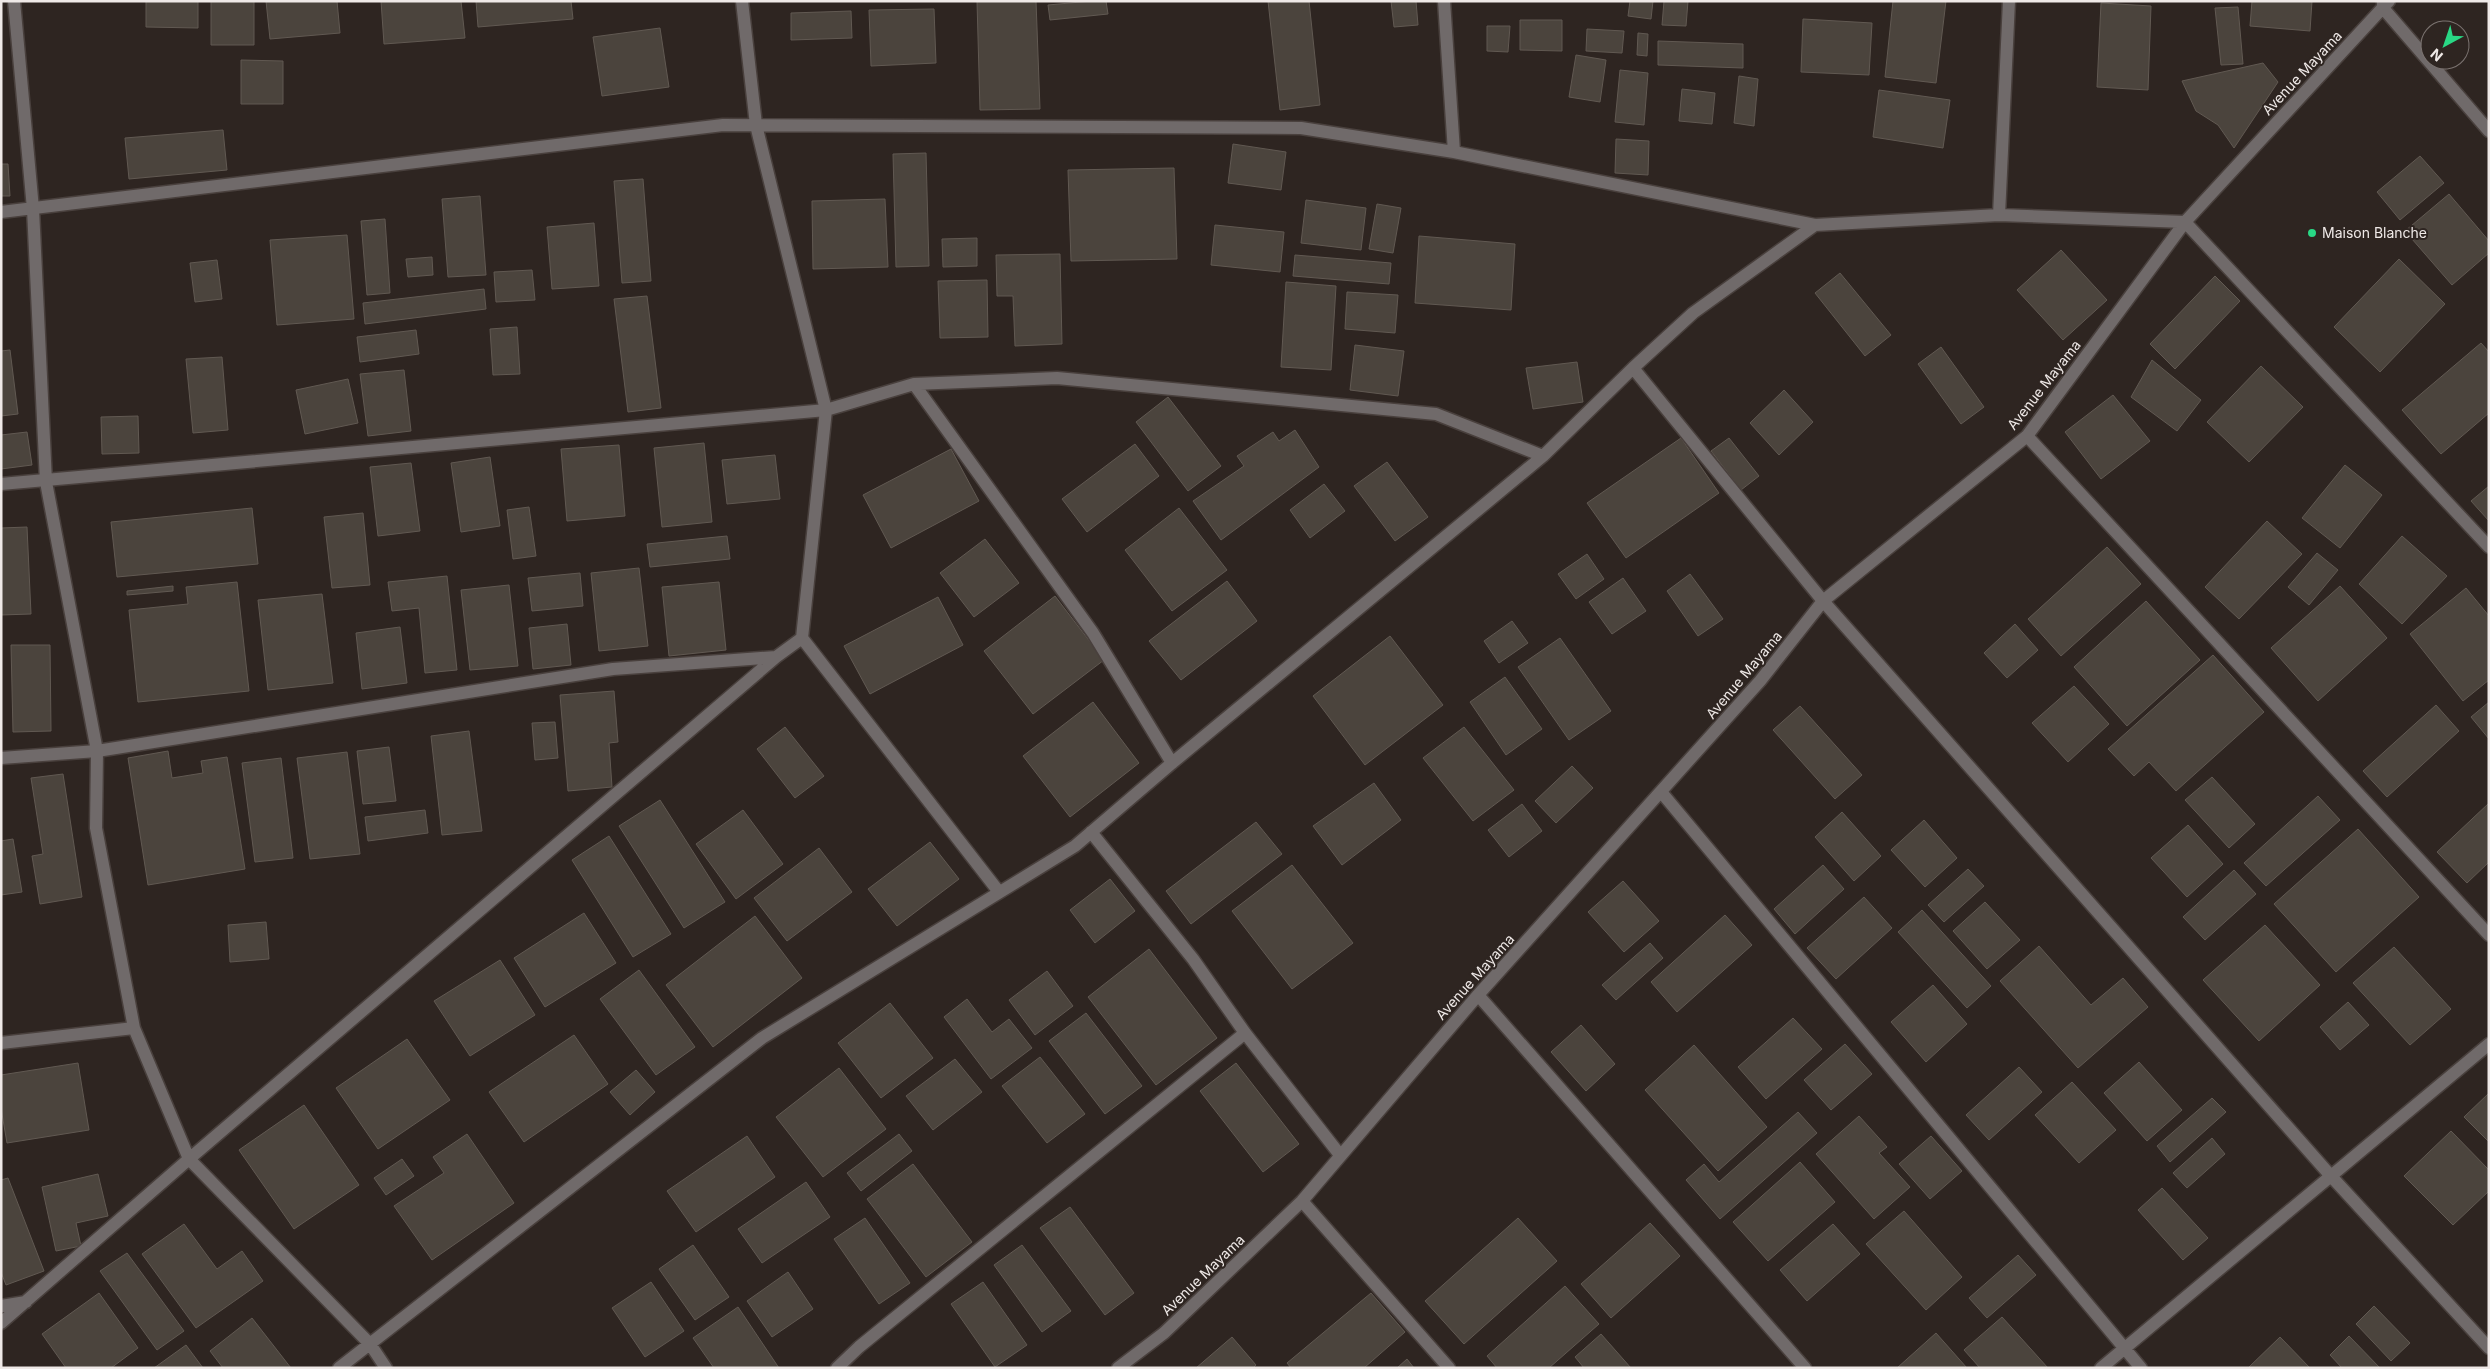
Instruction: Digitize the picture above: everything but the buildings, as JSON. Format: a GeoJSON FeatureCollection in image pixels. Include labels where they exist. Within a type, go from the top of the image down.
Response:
{"type":"FeatureCollection","features":[{"type":"Feature","properties":{"kind":"street"},"geometry":{"type":"LineString","coordinates":[[14,1],[33,209],[46,482],[97,751],[96,828],[134,1028],[189,1159],[370,1344],[386,1368]]}},
{"type":"Feature","properties":{"kind":"street"},"geometry":{"type":"LineString","coordinates":[[742,1],[756,125],[826,410],[802,638],[999,892]]}},
{"type":"Feature","properties":{"kind":"street"},"geometry":{"type":"LineString","coordinates":[[1444,1],[1454,152]]}},
{"type":"Feature","properties":{"kind":"street"},"geometry":{"type":"LineString","coordinates":[[1999,214],[2009,1]]}},
{"type":"Feature","properties":{"kind":"street"},"geometry":{"type":"LineString","coordinates":[[2385,3],[2489,131]]}},
{"type":"Feature","properties":{"kind":"street","name":"Avenue Mayama"},"geometry":{"type":"LineString","coordinates":[[1125,1366],[1164,1333],[1302,1201],[1478,995],[1662,793],[1760,681],[1823,601],[2027,436],[2185,222],[2385,3]]}},
{"type":"Feature","properties":{"kind":"street"},"geometry":{"type":"LineString","coordinates":[[1,212],[723,125],[756,125],[1301,128],[1454,152],[1815,225],[1999,214],[2185,222],[2489,547]]}},
{"type":"Feature","properties":{"kind":"street"},"geometry":{"type":"LineString","coordinates":[[339,1368],[762,1038],[1074,846],[1543,456],[1633,368],[1693,313],[1815,225]]}},
{"type":"Feature","properties":{"kind":"street"},"geometry":{"type":"LineString","coordinates":[[1633,368],[1823,601],[2330,1175],[2489,1348]]}},
{"type":"Feature","properties":{"kind":"street"},"geometry":{"type":"LineString","coordinates":[[1,484],[46,482],[826,410],[914,384],[1057,378],[1436,414],[1543,456]]}},
{"type":"Feature","properties":{"kind":"street"},"geometry":{"type":"LineString","coordinates":[[914,384],[1093,632],[1172,763]]}},
{"type":"Feature","properties":{"kind":"street"},"geometry":{"type":"LineString","coordinates":[[2027,436],[2489,935]]}},
{"type":"Feature","properties":{"kind":"street"},"geometry":{"type":"LineString","coordinates":[[1,1323],[189,1159],[776,657],[802,638]]}},
{"type":"Feature","properties":{"kind":"street"},"geometry":{"type":"LineString","coordinates":[[1,758],[97,751],[613,669],[776,657]]}},
{"type":"Feature","properties":{"kind":"street"},"geometry":{"type":"LineString","coordinates":[[1662,793],[2141,1368]]}},
{"type":"Feature","properties":{"kind":"street"},"geometry":{"type":"LineString","coordinates":[[1091,832],[1192,959],[1245,1033],[1340,1155]]}},
{"type":"Feature","properties":{"kind":"street"},"geometry":{"type":"LineString","coordinates":[[1478,995],[1805,1368]]}},
{"type":"Feature","properties":{"kind":"street"},"geometry":{"type":"LineString","coordinates":[[1,1043],[134,1028]]}},
{"type":"Feature","properties":{"kind":"street"},"geometry":{"type":"LineString","coordinates":[[837,1368],[859,1347],[1245,1033]]}},
{"type":"Feature","properties":{"kind":"street"},"geometry":{"type":"LineString","coordinates":[[2101,1368],[2489,1044]]}},
{"type":"Feature","properties":{"kind":"street"},"geometry":{"type":"LineString","coordinates":[[1302,1201],[1449,1368]]}},
{"type":"Feature","properties":{"kind":"street"},"geometry":{"type":"LineString","coordinates":[[1,1306],[26,1302]]}},
{"type":"Feature","properties":{"kind":"place","name":"Maison Blanche"},"geometry":{"type":"Point","coordinates":[2312,233]}}]}
